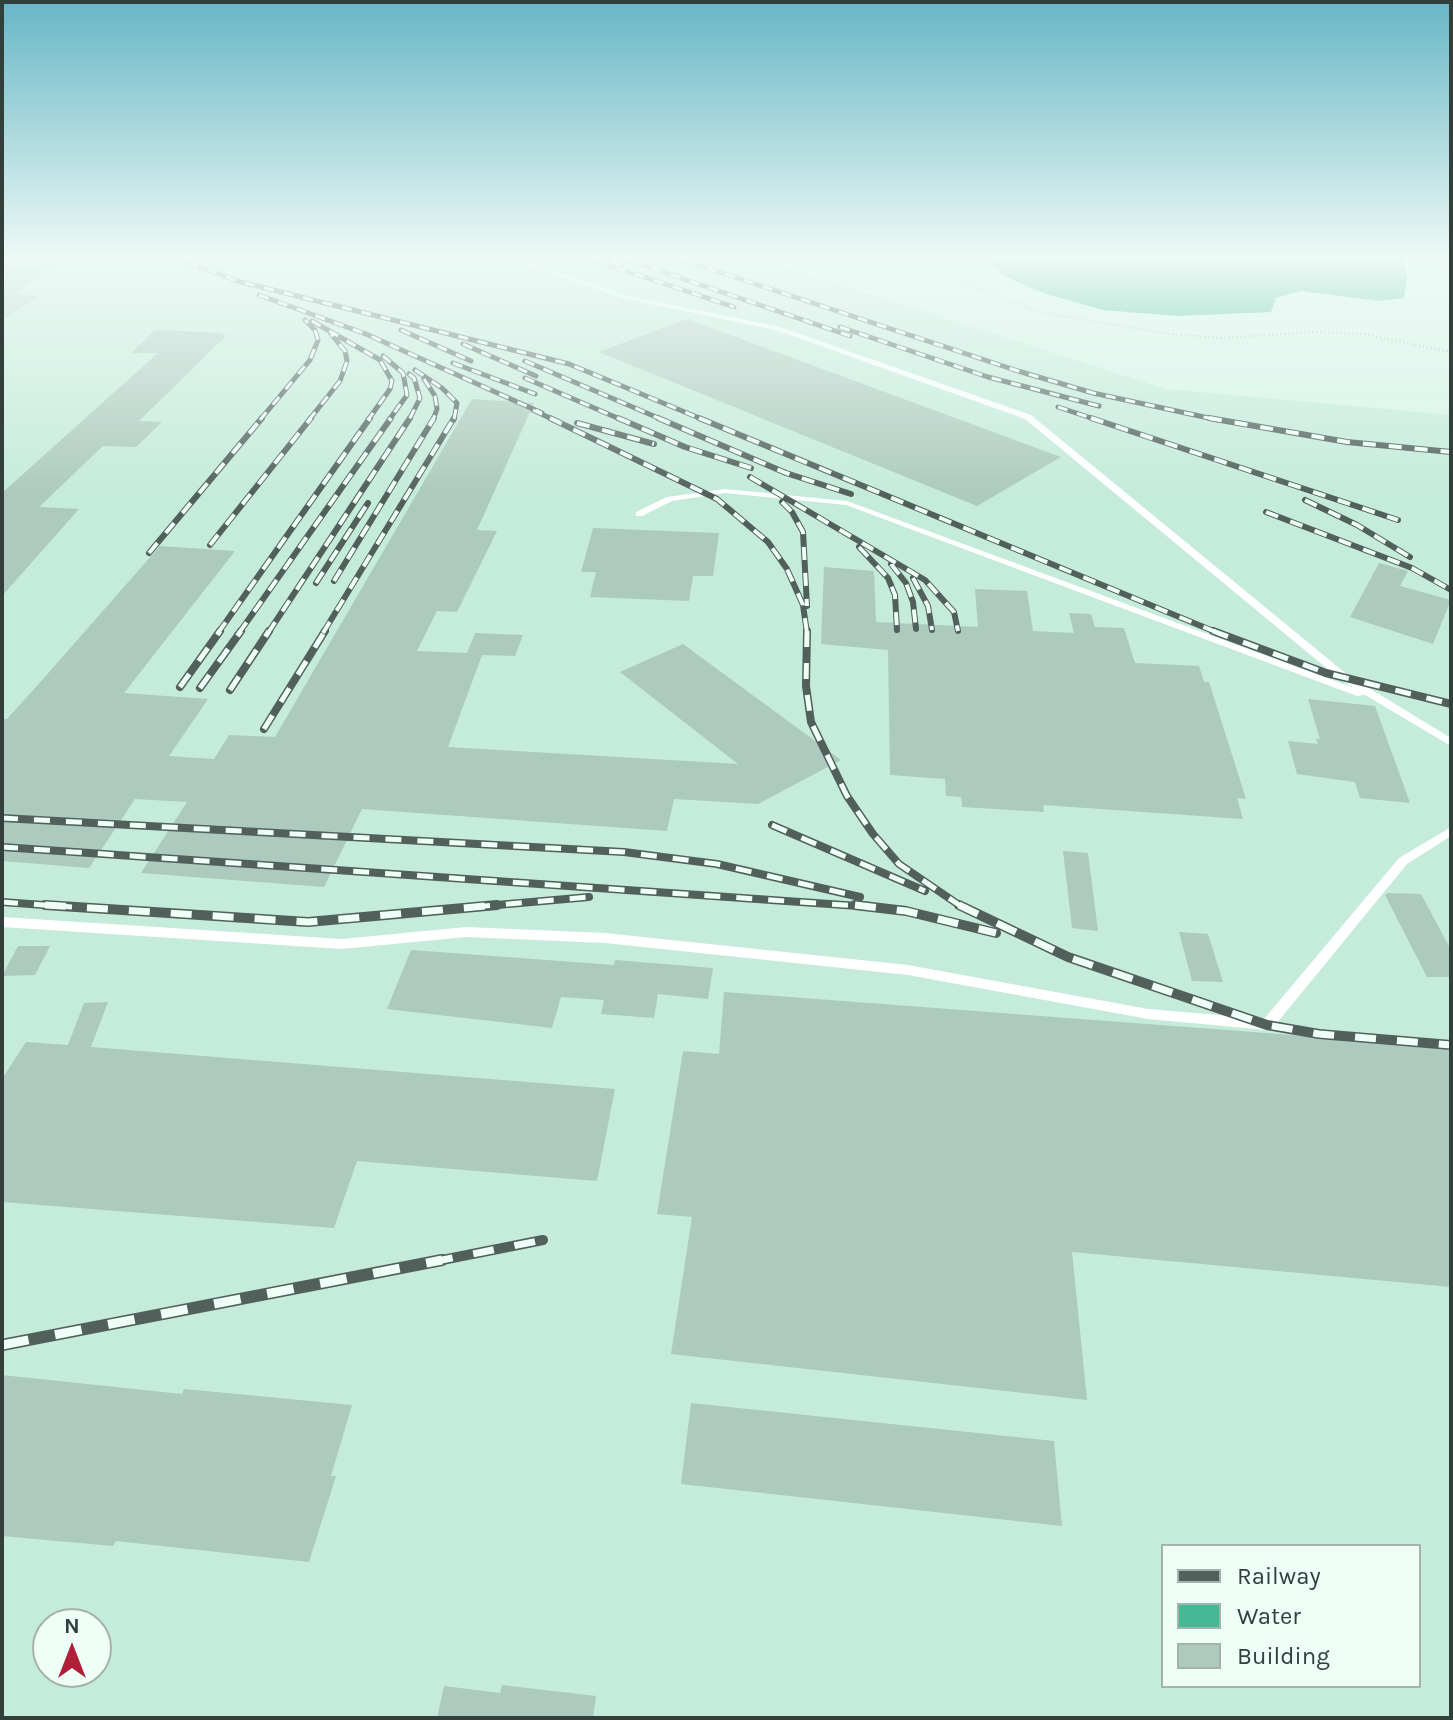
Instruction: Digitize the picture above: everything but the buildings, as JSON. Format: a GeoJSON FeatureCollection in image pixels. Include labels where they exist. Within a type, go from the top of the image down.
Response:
{"type":"FeatureCollection","features":[{"type":"Feature","properties":{"kind":"lane"},"geometry":{"type":"LineString","coordinates":[[798,335],[1028,417],[1345,678],[1451,743]]}},
{"type":"Feature","properties":{"kind":"lane"},"geometry":{"type":"LineString","coordinates":[[639,514],[670,499],[725,491],[847,503],[1387,703]]}},
{"type":"Feature","properties":{"kind":"lane"},"geometry":{"type":"LineString","coordinates":[[2,922],[342,944],[466,932],[605,938],[908,970],[1148,1014],[1267,1025],[1403,861],[1451,831]]}},
{"type":"Feature","properties":{"kind":"path"},"geometry":{"type":"LineString","coordinates":[[1185,335],[1222,338],[1264,335]]}},
{"type":"Feature","properties":{"kind":"path"},"geometry":{"type":"LineString","coordinates":[[1369,335],[1451,352]]}},
{"type":"Feature","properties":{"kind":"shaded area"},"geometry":{"type":"Polygon","coordinates":[[[2,335],[999,335],[1166,389],[1451,415],[1451,1718],[2,1718],[2,335]]]}},
{"type":"Feature","properties":{"kind":"railway"},"geometry":{"type":"LineString","coordinates":[[260,420],[310,360],[318,340],[317,335]]}},
{"type":"Feature","properties":{"kind":"railway"},"geometry":{"type":"LineString","coordinates":[[309,420],[340,381],[347,361],[345,351],[332,335]]}},
{"type":"Feature","properties":{"kind":"railway"},"geometry":{"type":"LineString","coordinates":[[337,335],[380,360],[392,381],[390,389],[368,420]]}},
{"type":"Feature","properties":{"kind":"railway"},"geometry":{"type":"LineString","coordinates":[[369,335],[542,413]]}},
{"type":"Feature","properties":{"kind":"railway"},"geometry":{"type":"LineString","coordinates":[[413,335],[471,361]]}},
{"type":"Feature","properties":{"kind":"railway"},"geometry":{"type":"LineString","coordinates":[[454,335],[569,364],[704,420]]}},
{"type":"Feature","properties":{"kind":"railway"},"geometry":{"type":"LineString","coordinates":[[864,335],[988,377],[1099,406]]}},
{"type":"Feature","properties":{"kind":"railway"},"geometry":{"type":"LineString","coordinates":[[910,335],[1093,393],[1218,420]]}},
{"type":"Feature","properties":{"kind":"railway"},"geometry":{"type":"LineString","coordinates":[[463,344],[536,376]]}},
{"type":"Feature","properties":{"kind":"railway"},"geometry":{"type":"LineString","coordinates":[[383,356],[403,373],[407,395],[389,420]]}},
{"type":"Feature","properties":{"kind":"railway"},"geometry":{"type":"LineString","coordinates":[[525,361],[663,420]]}},
{"type":"Feature","properties":{"kind":"railway"},"geometry":{"type":"LineString","coordinates":[[453,363],[535,394]]}},
{"type":"Feature","properties":{"kind":"railway"},"geometry":{"type":"LineString","coordinates":[[415,370],[442,388],[457,403],[454,420]]}},
{"type":"Feature","properties":{"kind":"railway"},"geometry":{"type":"LineString","coordinates":[[409,374],[414,378],[420,398],[410,418]]}},
{"type":"Feature","properties":{"kind":"railway"},"geometry":{"type":"LineString","coordinates":[[525,378],[622,420]]}},
{"type":"Feature","properties":{"kind":"railway"},"geometry":{"type":"LineString","coordinates":[[424,379],[435,396],[437,409],[433,419]]}},
{"type":"Feature","properties":{"kind":"railway"},"geometry":{"type":"LineString","coordinates":[[1058,407],[1091,418]]}},
{"type":"Feature","properties":{"kind":"railway"},"geometry":{"type":"LineString","coordinates":[[533,410],[554,420]]}},
{"type":"Feature","properties":{"kind":"railway"},"geometry":{"type":"LineString","coordinates":[[149,553],[262,418]]}},
{"type":"Feature","properties":{"kind":"railway"},"geometry":{"type":"LineString","coordinates":[[210,545],[311,418]]}},
{"type":"Feature","properties":{"kind":"railway"},"geometry":{"type":"LineString","coordinates":[[218,633],[370,418]]}},
{"type":"Feature","properties":{"kind":"railway"},"geometry":{"type":"LineString","coordinates":[[239,633],[391,418]]}},
{"type":"Feature","properties":{"kind":"railway"},"geometry":{"type":"LineString","coordinates":[[268,633],[410,418]]}},
{"type":"Feature","properties":{"kind":"railway"},"geometry":{"type":"LineString","coordinates":[[323,633],[454,418]]}},
{"type":"Feature","properties":{"kind":"railway"},"geometry":{"type":"LineString","coordinates":[[550,418],[717,499],[768,542],[787,569],[803,605],[807,633]]}},
{"type":"Feature","properties":{"kind":"railway"},"geometry":{"type":"LineString","coordinates":[[618,418],[685,447],[751,468]]}},
{"type":"Feature","properties":{"kind":"railway"},"geometry":{"type":"LineString","coordinates":[[658,418],[786,473],[851,494]]}},
{"type":"Feature","properties":{"kind":"railway"},"geometry":{"type":"LineString","coordinates":[[699,418],[1215,632]]}},
{"type":"Feature","properties":{"kind":"railway"},"geometry":{"type":"LineString","coordinates":[[1091,418],[1398,520]]}},
{"type":"Feature","properties":{"kind":"railway"},"geometry":{"type":"LineString","coordinates":[[1091,418],[1097,420]]}},
{"type":"Feature","properties":{"kind":"railway"},"geometry":{"type":"LineString","coordinates":[[1209,418],[1347,442],[1451,452]]}},
{"type":"Feature","properties":{"kind":"railway"},"geometry":{"type":"LineString","coordinates":[[334,581],[433,419]]}},
{"type":"Feature","properties":{"kind":"railway"},"geometry":{"type":"LineString","coordinates":[[577,423],[654,444]]}},
{"type":"Feature","properties":{"kind":"railway"},"geometry":{"type":"LineString","coordinates":[[750,477],[925,580],[954,612],[958,631]]}},
{"type":"Feature","properties":{"kind":"railway"},"geometry":{"type":"LineString","coordinates":[[1305,500],[1357,525],[1410,557]]}},
{"type":"Feature","properties":{"kind":"railway"},"geometry":{"type":"LineString","coordinates":[[782,502],[792,512],[803,532],[807,606]]}},
{"type":"Feature","properties":{"kind":"railway"},"geometry":{"type":"LineString","coordinates":[[316,583],[368,503]]}},
{"type":"Feature","properties":{"kind":"railway"},"geometry":{"type":"LineString","coordinates":[[1266,512],[1412,568],[1451,590]]}},
{"type":"Feature","properties":{"kind":"railway"},"geometry":{"type":"LineString","coordinates":[[859,547],[888,578],[895,595],[897,630]]}},
{"type":"Feature","properties":{"kind":"railway"},"geometry":{"type":"LineString","coordinates":[[891,564],[906,583],[913,602],[916,629]]}},
{"type":"Feature","properties":{"kind":"railway"},"geometry":{"type":"LineString","coordinates":[[913,578],[928,606],[932,630]]}},
{"type":"Feature","properties":{"kind":"railway"},"geometry":{"type":"LineString","coordinates":[[180,687],[220,631]]}},
{"type":"Feature","properties":{"kind":"railway"},"geometry":{"type":"LineString","coordinates":[[200,688],[241,631]]}},
{"type":"Feature","properties":{"kind":"railway"},"geometry":{"type":"LineString","coordinates":[[230,690],[269,631]]}},
{"type":"Feature","properties":{"kind":"railway"},"geometry":{"type":"LineString","coordinates":[[264,729],[325,631]]}},
{"type":"Feature","properties":{"kind":"railway"},"geometry":{"type":"LineString","coordinates":[[1215,632],[1326,673],[1451,704]]}},
{"type":"Feature","properties":{"kind":"railway"},"geometry":{"type":"LineString","coordinates":[[807,633],[806,686],[811,722],[847,796],[873,834],[899,864],[959,905]]}},
{"type":"Feature","properties":{"kind":"railway"},"geometry":{"type":"LineString","coordinates":[[2,818],[624,852],[717,864],[860,897]]}},
{"type":"Feature","properties":{"kind":"railway"},"geometry":{"type":"LineString","coordinates":[[772,825],[925,891]]}},
{"type":"Feature","properties":{"kind":"railway"},"geometry":{"type":"LineString","coordinates":[[2,847],[871,907]]}},
{"type":"Feature","properties":{"kind":"railway"},"geometry":{"type":"LineString","coordinates":[[497,905],[589,897]]}},
{"type":"Feature","properties":{"kind":"railway"},"geometry":{"type":"LineString","coordinates":[[2,902],[72,907]]}},
{"type":"Feature","properties":{"kind":"railway"},"geometry":{"type":"LineString","coordinates":[[45,905],[308,922],[497,905]]}},
{"type":"Feature","properties":{"kind":"railway"},"geometry":{"type":"LineString","coordinates":[[474,907],[497,905]]}},
{"type":"Feature","properties":{"kind":"railway"},"geometry":{"type":"LineString","coordinates":[[855,905],[871,907]]}},
{"type":"Feature","properties":{"kind":"railway"},"geometry":{"type":"LineString","coordinates":[[959,905],[1068,957],[1267,1025],[1319,1034],[1451,1045]]}},
{"type":"Feature","properties":{"kind":"railway"},"geometry":{"type":"LineString","coordinates":[[871,907],[906,911],[996,933]]}},
{"type":"Feature","properties":{"kind":"railway"},"geometry":{"type":"LineString","coordinates":[[432,1262],[543,1240]]}},
{"type":"Feature","properties":{"kind":"railway"},"geometry":{"type":"LineString","coordinates":[[2,1345],[442,1260]]}}]}
